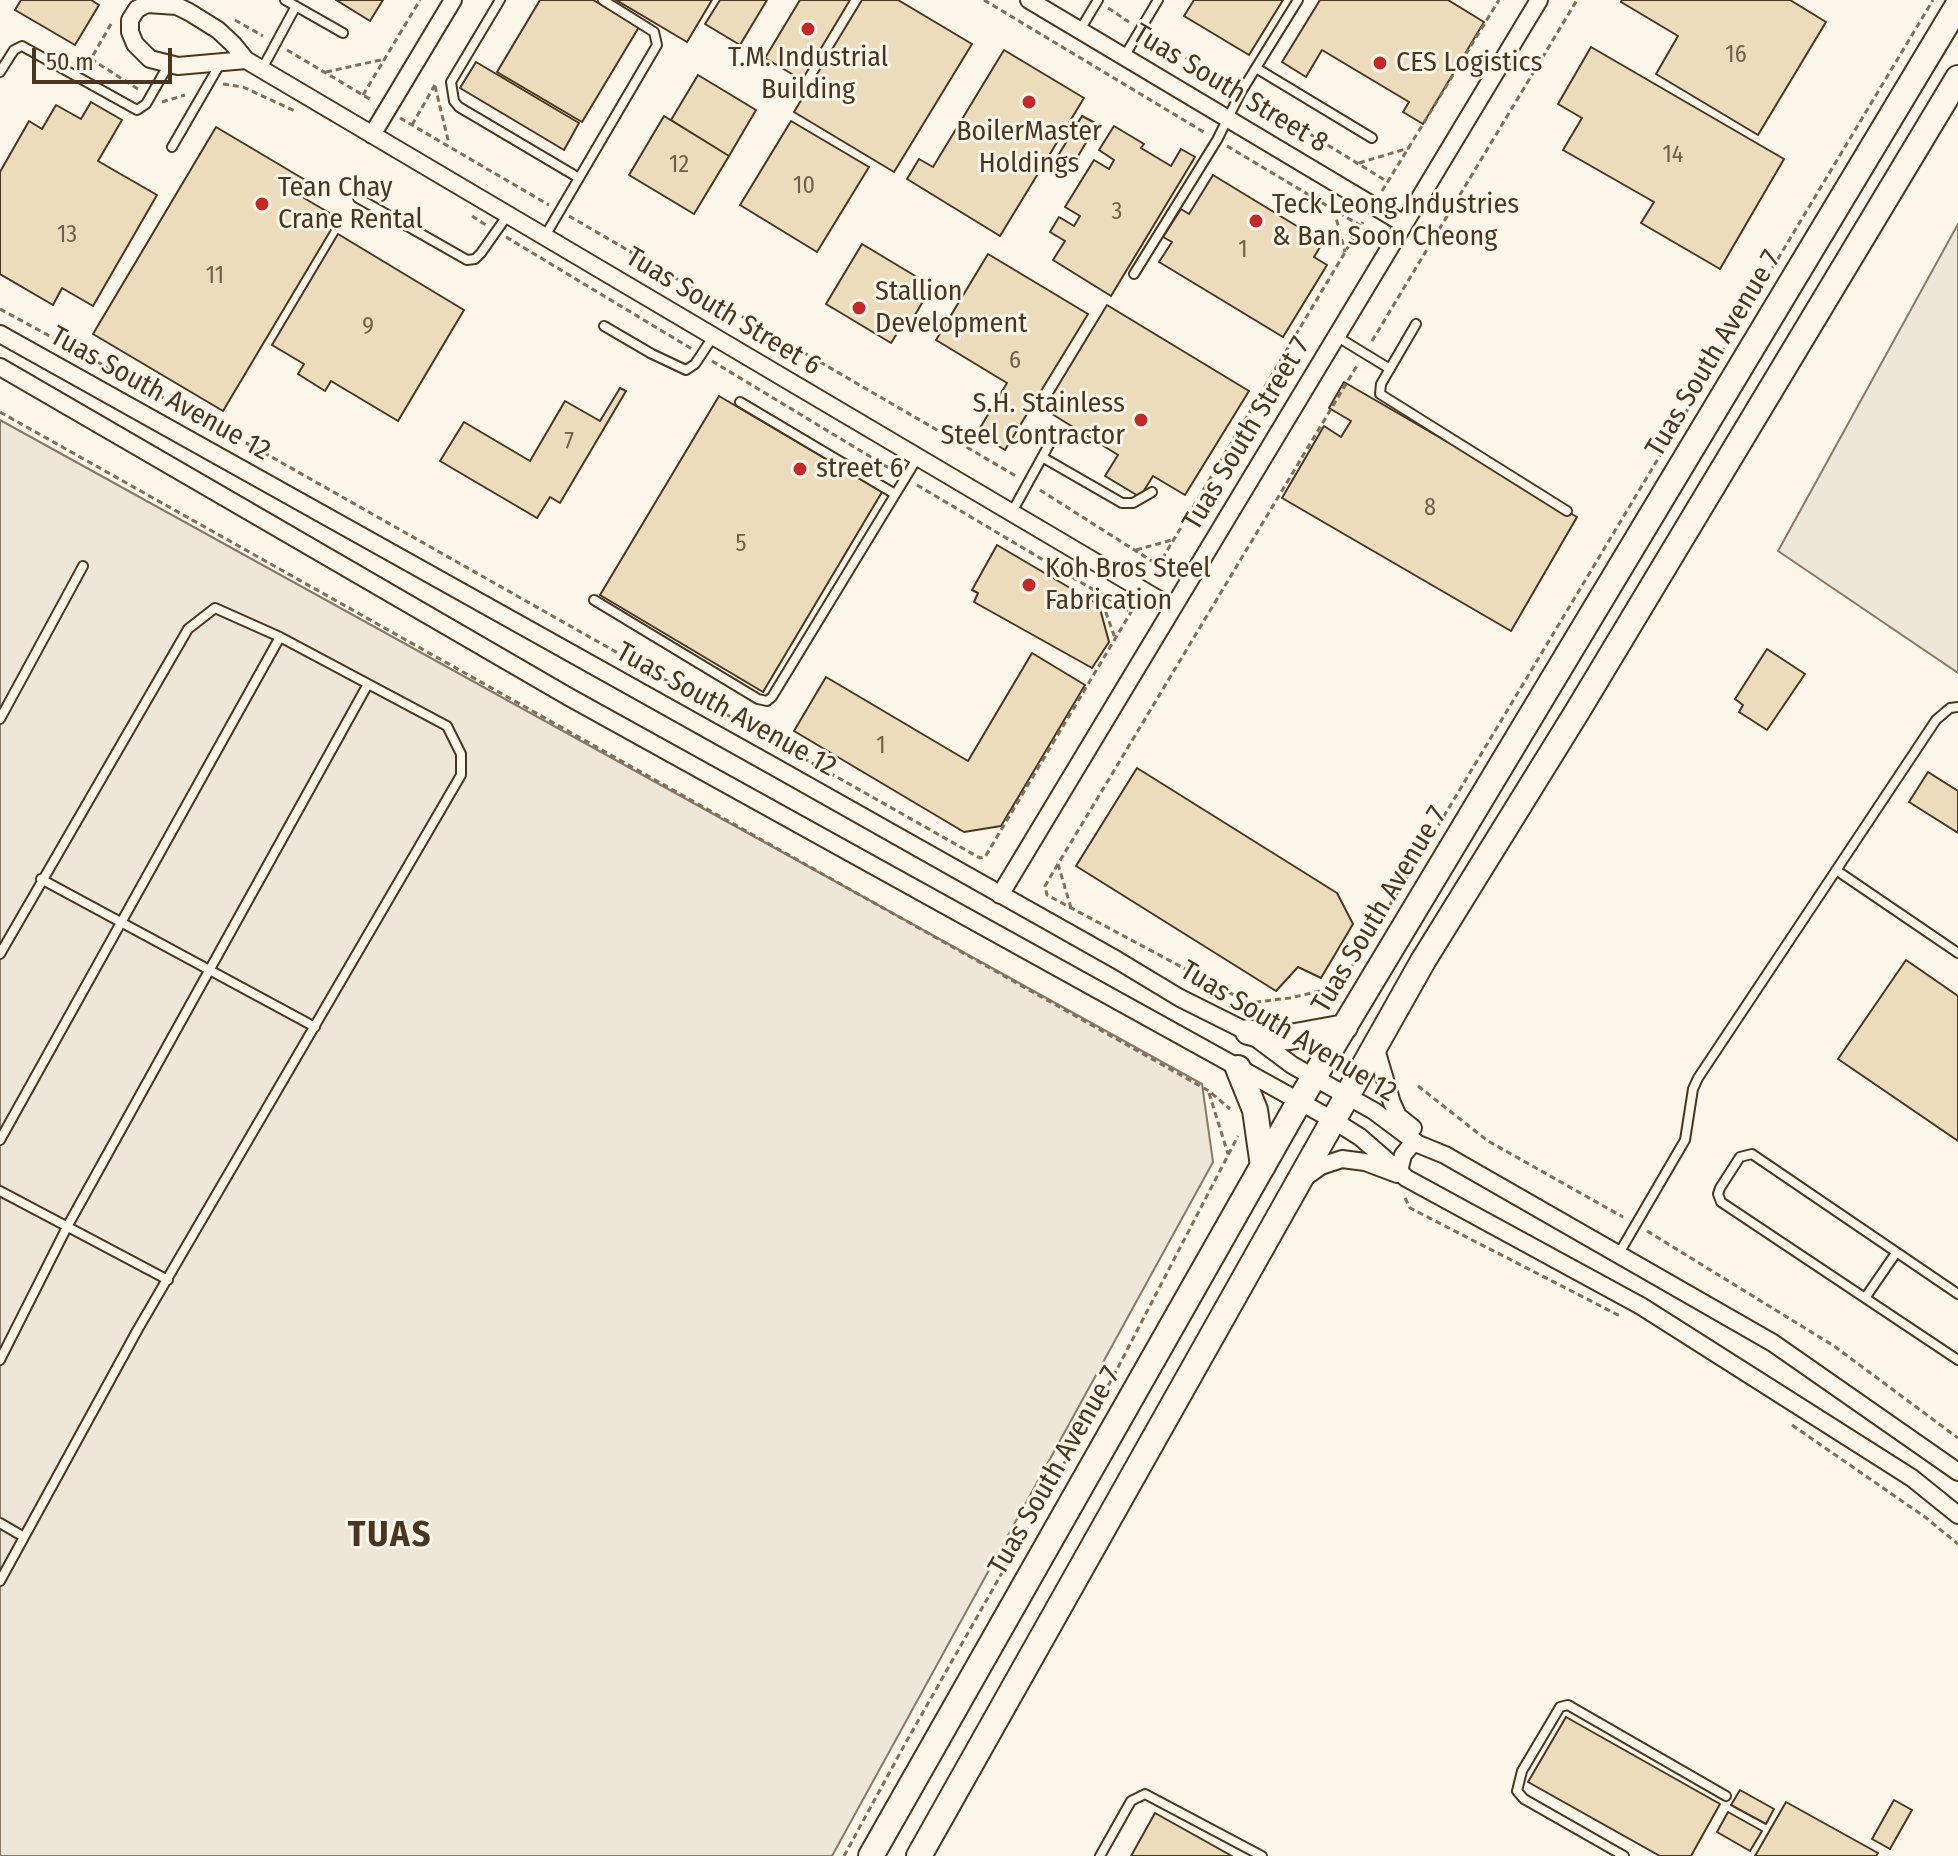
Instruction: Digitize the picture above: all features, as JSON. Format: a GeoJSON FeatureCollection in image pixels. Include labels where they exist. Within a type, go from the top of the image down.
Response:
{"type":"FeatureCollection","features":[{"type":"Feature","properties":{"kind":"street"},"geometry":{"type":"LineString","coordinates":[[372,135],[453,0]]}},
{"type":"Feature","properties":{"kind":"street","name":"Tuas South Street 8"},"geometry":{"type":"LineString","coordinates":[[1029,0],[1404,224]]}},
{"type":"Feature","properties":{"kind":"street","name":"Tuas South Street 7"},"geometry":{"type":"LineString","coordinates":[[1000,895],[1539,0]]}},
{"type":"Feature","properties":{"kind":"street","name":"Tuas South Street 6"},"geometry":{"type":"LineString","coordinates":[[169,64],[150,59],[135,44],[130,32],[130,20],[137,9],[147,4],[177,6],[218,30],[246,60],[262,70],[1173,608]]}},
{"type":"Feature","properties":{"kind":"street","name":"Tuas South Avenue 7"},"geometry":{"type":"LineString","coordinates":[[871,1856],[1299,1102],[1958,5]]}},
{"type":"Feature","properties":{"kind":"street"},"geometry":{"type":"LineString","coordinates":[[169,64],[178,66],[246,60]]}},
{"type":"Feature","properties":{"kind":"street"},"geometry":{"type":"LineString","coordinates":[[919,1856],[1423,961],[1585,699],[1958,78]]}},
{"type":"Feature","properties":{"kind":"street","name":"Tuas South Avenue 12"},"geometry":{"type":"LineString","coordinates":[[0,334],[1180,998],[1248,1032],[1314,1079],[1374,1111],[1418,1144],[1445,1155],[1773,1343],[1958,1472]]}},
{"type":"Feature","properties":{"kind":"street","name":"Tuas South Avenue 12"},"geometry":{"type":"LineString","coordinates":[[0,367],[569,697],[1333,1120],[1360,1137],[1403,1181],[1641,1306],[1912,1478],[1958,1515]]}},
{"type":"Feature","properties":{"kind":"street"},"geometry":{"type":"LineString","coordinates":[[1248,1032],[1271,1038],[1345,1027]]}},
{"type":"Feature","properties":{"kind":"street"},"geometry":{"type":"LineString","coordinates":[[1375,1046],[1398,1116],[1445,1155]]}},
{"type":"Feature","properties":{"kind":"street"},"geometry":{"type":"LineString","coordinates":[[1238,1068],[1255,1110],[1263,1166]]}},
{"type":"Feature","properties":{"kind":"street"},"geometry":{"type":"LineString","coordinates":[[1298,1182],[1321,1166],[1342,1159],[1365,1162],[1403,1181],[1406,1150],[1412,1144],[1418,1144]]}},
{"type":"Feature","properties":{"kind":"lane"},"geometry":{"type":"LineString","coordinates":[[285,0],[343,33]]}},
{"type":"Feature","properties":{"kind":"lane"},"geometry":{"type":"LineString","coordinates":[[500,0],[451,82],[454,101],[459,107],[579,178]]}},
{"type":"Feature","properties":{"kind":"lane"},"geometry":{"type":"LineString","coordinates":[[544,237],[657,45],[654,32],[603,0]]}},
{"type":"Feature","properties":{"kind":"lane"},"geometry":{"type":"LineString","coordinates":[[1080,30],[1098,0]]}},
{"type":"Feature","properties":{"kind":"lane"},"geometry":{"type":"LineString","coordinates":[[1124,57],[1158,0]]}},
{"type":"Feature","properties":{"kind":"lane"},"geometry":{"type":"LineString","coordinates":[[1134,274],[1298,0]]}},
{"type":"Feature","properties":{"kind":"lane"},"geometry":{"type":"LineString","coordinates":[[262,70],[296,6]]}},
{"type":"Feature","properties":{"kind":"lane"},"geometry":{"type":"LineString","coordinates":[[0,72],[14,50],[22,46],[133,110],[141,109],[169,64]]}},
{"type":"Feature","properties":{"kind":"lane"},"geometry":{"type":"LineString","coordinates":[[172,147],[220,63]]}},
{"type":"Feature","properties":{"kind":"lane"},"geometry":{"type":"LineString","coordinates":[[1256,68],[1372,138]]}},
{"type":"Feature","properties":{"kind":"lane"},"geometry":{"type":"LineString","coordinates":[[358,198],[467,260],[475,259],[507,216]]}},
{"type":"Feature","properties":{"kind":"lane"},"geometry":{"type":"LineString","coordinates":[[1416,324],[1379,388],[1380,394],[1567,511]]}},
{"type":"Feature","properties":{"kind":"lane"},"geometry":{"type":"LineString","coordinates":[[604,326],[686,370],[691,369],[713,337]]}},
{"type":"Feature","properties":{"kind":"lane"},"geometry":{"type":"LineString","coordinates":[[1336,336],[1390,369]]}},
{"type":"Feature","properties":{"kind":"lane"},"geometry":{"type":"LineString","coordinates":[[740,402],[895,494]]}},
{"type":"Feature","properties":{"kind":"lane"},"geometry":{"type":"LineString","coordinates":[[1012,512],[1056,432]]}},
{"type":"Feature","properties":{"kind":"lane"},"geometry":{"type":"LineString","coordinates":[[594,600],[758,699],[767,701],[918,457]]}},
{"type":"Feature","properties":{"kind":"lane"},"geometry":{"type":"LineString","coordinates":[[1042,457],[1122,503],[1133,503],[1152,492]]}},
{"type":"Feature","properties":{"kind":"lane"},"geometry":{"type":"LineString","coordinates":[[0,719],[83,566]]}},
{"type":"Feature","properties":{"kind":"lane"},"geometry":{"type":"LineString","coordinates":[[0,954],[188,629],[215,608],[280,637],[447,726],[461,754],[461,775],[138,1329],[0,1581]]}},
{"type":"Feature","properties":{"kind":"lane"},"geometry":{"type":"LineString","coordinates":[[0,1140],[280,637]]}},
{"type":"Feature","properties":{"kind":"lane"},"geometry":{"type":"LineString","coordinates":[[0,1358],[67,1227],[368,684]]}},
{"type":"Feature","properties":{"kind":"lane"},"geometry":{"type":"LineString","coordinates":[[1618,1256],[1685,1140],[1693,1089],[1698,1078],[1936,720],[1941,713],[1958,707]]}},
{"type":"Feature","properties":{"kind":"lane"},"geometry":{"type":"LineString","coordinates":[[1836,870],[1958,953]]}},
{"type":"Feature","properties":{"kind":"lane"},"geometry":{"type":"LineString","coordinates":[[41,879],[315,1027]]}},
{"type":"Feature","properties":{"kind":"lane"},"geometry":{"type":"LineString","coordinates":[[1958,1294],[1752,1154],[1740,1157],[1720,1188],[1718,1194],[1721,1202],[1958,1360]]}},
{"type":"Feature","properties":{"kind":"lane"},"geometry":{"type":"LineString","coordinates":[[0,1191],[168,1280]]}},
{"type":"Feature","properties":{"kind":"lane"},"geometry":{"type":"LineString","coordinates":[[1865,1298],[1896,1253]]}},
{"type":"Feature","properties":{"kind":"lane"},"geometry":{"type":"LineString","coordinates":[[0,1523],[24,1537]]}},
{"type":"Feature","properties":{"kind":"lane"},"geometry":{"type":"LineString","coordinates":[[1624,1856],[1524,1799],[1517,1791],[1522,1771],[1560,1707],[1568,1705],[1726,1796]]}},
{"type":"Feature","properties":{"kind":"lane"},"geometry":{"type":"LineString","coordinates":[[1100,1856],[1131,1801],[1145,1794],[1262,1856]]}},
{"type":"Feature","properties":{"kind":"path"},"geometry":{"type":"LineString","coordinates":[[363,95],[420,0]]}},
{"type":"Feature","properties":{"kind":"path"},"geometry":{"type":"LineString","coordinates":[[984,0],[1361,226]]}},
{"type":"Feature","properties":{"kind":"path"},"geometry":{"type":"LineString","coordinates":[[0,309],[261,451],[980,858],[985,857],[1373,205],[1499,0]]}},
{"type":"Feature","properties":{"kind":"path"},"geometry":{"type":"LineString","coordinates":[[1577,0],[1045,886],[1047,895],[1249,1003],[1290,998],[1337,987],[1342,983],[1933,0]]}},
{"type":"Feature","properties":{"kind":"path"},"geometry":{"type":"LineString","coordinates":[[226,15],[1028,483],[1159,565]]}},
{"type":"Feature","properties":{"kind":"path"},"geometry":{"type":"LineString","coordinates":[[111,23],[91,59],[162,102],[206,87],[230,83],[303,115]]}},
{"type":"Feature","properties":{"kind":"path"},"geometry":{"type":"LineString","coordinates":[[325,73],[385,59]]}},
{"type":"Feature","properties":{"kind":"path"},"geometry":{"type":"LineString","coordinates":[[435,86],[449,147]]}},
{"type":"Feature","properties":{"kind":"path"},"geometry":{"type":"LineString","coordinates":[[1358,163],[1409,148]]}},
{"type":"Feature","properties":{"kind":"path"},"geometry":{"type":"LineString","coordinates":[[461,209],[1131,612]]}},
{"type":"Feature","properties":{"kind":"path"},"geometry":{"type":"LineString","coordinates":[[1334,210],[1345,252]]}},
{"type":"Feature","properties":{"kind":"path"},"geometry":{"type":"LineString","coordinates":[[0,412],[1209,1091],[1236,1114]]}},
{"type":"Feature","properties":{"kind":"path"},"geometry":{"type":"LineString","coordinates":[[1135,550],[1175,539]]}},
{"type":"Feature","properties":{"kind":"path"},"geometry":{"type":"LineString","coordinates":[[1099,593],[1115,639]]}},
{"type":"Feature","properties":{"kind":"path"},"geometry":{"type":"LineString","coordinates":[[1058,864],[1071,908]]}},
{"type":"Feature","properties":{"kind":"path"},"geometry":{"type":"LineString","coordinates":[[1418,1086],[1488,1141],[1638,1225],[1834,1346],[1958,1438]]}},
{"type":"Feature","properties":{"kind":"path"},"geometry":{"type":"LineString","coordinates":[[1209,1091],[1228,1154]]}},
{"type":"Feature","properties":{"kind":"path"},"geometry":{"type":"LineString","coordinates":[[844,1856],[1107,1390],[1241,1131]]}},
{"type":"Feature","properties":{"kind":"path"},"geometry":{"type":"LineString","coordinates":[[1403,1181],[1410,1208],[1627,1320]]}},
{"type":"Feature","properties":{"kind":"path"},"geometry":{"type":"LineString","coordinates":[[1789,1422],[1925,1517],[1958,1544]]}},
{"type":"Feature","properties":{"kind":"shaded area"},"geometry":{"type":"Polygon","coordinates":[[[1958,224],[1958,673],[1778,551],[1958,224]]]}},
{"type":"Feature","properties":{"kind":"shaded area"},"geometry":{"type":"Polygon","coordinates":[[[0,420],[1202,1084],[1213,1162],[832,1856],[0,1856],[0,420]]]}},
{"type":"Feature","properties":{"kind":"building"},"geometry":{"type":"Polygon","coordinates":[[[21,0],[91,0],[99,5],[75,45],[15,10],[21,0]]]}},
{"type":"Feature","properties":{"kind":"building"},"geometry":{"type":"Polygon","coordinates":[[[336,0],[383,0],[370,21],[336,0]]]}},
{"type":"Feature","properties":{"kind":"building"},"geometry":{"type":"Polygon","coordinates":[[[540,0],[593,0],[639,27],[582,122],[497,72],[540,0]]]}},
{"type":"Feature","properties":{"kind":"building"},"geometry":{"type":"Polygon","coordinates":[[[616,0],[712,0],[687,42],[616,0]]]}},
{"type":"Feature","properties":{"kind":"building","name":"T.M. Industrial Building"},"geometry":{"type":"Polygon","coordinates":[[[720,0],[767,0],[740,45],[705,24],[720,0]]]}},
{"type":"Feature","properties":{"kind":"building","name":"T.M. Industrial Building"},"geometry":{"type":"Polygon","coordinates":[[[800,0],[850,0],[802,80],[765,58],[800,0]]]}},
{"type":"Feature","properties":{"kind":"building"},"geometry":{"type":"Polygon","coordinates":[[[862,0],[898,0],[972,44],[894,172],[794,112],[862,0]]]}},
{"type":"Feature","properties":{"kind":"building"},"geometry":{"type":"Polygon","coordinates":[[[1194,0],[1283,0],[1249,55],[1184,16],[1194,0]]]}},
{"type":"Feature","properties":{"kind":"building"},"geometry":{"type":"Polygon","coordinates":[[[1320,0],[1448,0],[1484,22],[1423,124],[1403,112],[1409,102],[1322,50],[1306,77],[1282,62],[1320,0]]]}},
{"type":"Feature","properties":{"kind":"building"},"geometry":{"type":"Polygon","coordinates":[[[1622,0],[1790,0],[1826,22],[1758,135],[1656,74],[1678,36],[1622,0]]]}},
{"type":"Feature","properties":{"kind":"building"},"geometry":{"type":"Polygon","coordinates":[[[1591,47],[1784,159],[1720,269],[1641,223],[1654,202],[1563,150],[1582,118],[1558,104],[1591,47]]]}},
{"type":"Feature","properties":{"kind":"building"},"geometry":{"type":"Polygon","coordinates":[[[1004,50],[1084,98],[1000,236],[907,179],[919,159],[933,167],[1004,50]]]}},
{"type":"Feature","properties":{"kind":"building"},"geometry":{"type":"Polygon","coordinates":[[[476,62],[579,123],[564,150],[460,88],[476,62]]]}},
{"type":"Feature","properties":{"kind":"building"},"geometry":{"type":"Polygon","coordinates":[[[698,75],[756,110],[729,156],[671,120],[698,75]]]}},
{"type":"Feature","properties":{"kind":"building"},"geometry":{"type":"Polygon","coordinates":[[[91,102],[122,120],[98,161],[157,195],[93,306],[62,288],[53,305],[0,274],[0,172],[29,121],[42,129],[56,105],[81,119],[91,102]]]}},
{"type":"Feature","properties":{"kind":"building"},"geometry":{"type":"Polygon","coordinates":[[[664,116],[729,156],[694,214],[629,175],[664,116]]]}},
{"type":"Feature","properties":{"kind":"building"},"geometry":{"type":"Polygon","coordinates":[[[1082,116],[1097,124],[1071,168],[1056,159],[1082,116]]]}},
{"type":"Feature","properties":{"kind":"building"},"geometry":{"type":"Polygon","coordinates":[[[791,121],[869,167],[817,252],[740,205],[791,121]]]}},
{"type":"Feature","properties":{"kind":"building"},"geometry":{"type":"Polygon","coordinates":[[[1114,126],[1144,144],[1141,148],[1171,166],[1181,149],[1195,157],[1111,296],[1053,260],[1065,241],[1050,232],[1059,217],[1074,226],[1080,216],[1065,207],[1094,160],[1109,169],[1114,160],[1099,150],[1114,126]]]}},
{"type":"Feature","properties":{"kind":"building"},"geometry":{"type":"Polygon","coordinates":[[[216,127],[312,184],[304,198],[338,218],[223,411],[93,334],[216,127]]]}},
{"type":"Feature","properties":{"kind":"building"},"geometry":{"type":"Polygon","coordinates":[[[1213,175],[1323,242],[1314,257],[1327,265],[1283,337],[1159,262],[1172,242],[1163,237],[1181,209],[1189,214],[1213,175]]]}},
{"type":"Feature","properties":{"kind":"building"},"geometry":{"type":"Polygon","coordinates":[[[338,234],[464,310],[398,421],[331,381],[325,391],[298,374],[304,364],[272,345],[338,234]]]}},
{"type":"Feature","properties":{"kind":"building"},"geometry":{"type":"Polygon","coordinates":[[[862,244],[927,283],[920,295],[925,298],[906,330],[901,327],[891,343],[826,304],[862,244]]]}},
{"type":"Feature","properties":{"kind":"building"},"geometry":{"type":"Polygon","coordinates":[[[988,254],[1088,314],[1005,450],[977,433],[1007,383],[936,340],[988,254]]]}},
{"type":"Feature","properties":{"kind":"building"},"geometry":{"type":"Polygon","coordinates":[[[1107,305],[1249,391],[1185,495],[1153,476],[1140,497],[1105,476],[1118,455],[1044,409],[1107,305]]]}},
{"type":"Feature","properties":{"kind":"building"},"geometry":{"type":"Polygon","coordinates":[[[1344,382],[1577,517],[1511,631],[1282,498],[1324,426],[1341,437],[1351,421],[1329,408],[1344,382]]]}},
{"type":"Feature","properties":{"kind":"building"},"geometry":{"type":"Polygon","coordinates":[[[620,388],[626,391],[560,503],[550,497],[537,518],[440,461],[464,422],[530,461],[565,401],[600,421],[620,388]]]}},
{"type":"Feature","properties":{"kind":"building"},"geometry":{"type":"Polygon","coordinates":[[[719,396],[882,492],[763,692],[600,595],[719,396]]]}},
{"type":"Feature","properties":{"kind":"building"},"geometry":{"type":"Polygon","coordinates":[[[997,545],[1099,605],[1109,642],[1092,668],[974,602],[978,593],[972,590],[997,545]]]}},
{"type":"Feature","properties":{"kind":"building"},"geometry":{"type":"Polygon","coordinates":[[[1767,649],[1805,674],[1767,730],[1739,712],[1743,705],[1735,699],[1767,649]]]}},
{"type":"Feature","properties":{"kind":"building"},"geometry":{"type":"Polygon","coordinates":[[[1032,653],[1085,685],[1001,826],[964,832],[794,731],[826,677],[968,761],[1032,653]]]}},
{"type":"Feature","properties":{"kind":"building"},"geometry":{"type":"Polygon","coordinates":[[[1137,768],[1337,893],[1353,924],[1321,978],[1298,967],[1276,991],[1076,866],[1137,768]]]}},
{"type":"Feature","properties":{"kind":"building"},"geometry":{"type":"Polygon","coordinates":[[[1928,772],[1958,791],[1958,833],[1909,802],[1928,772]]]}},
{"type":"Feature","properties":{"kind":"building"},"geometry":{"type":"Polygon","coordinates":[[[1906,960],[1958,996],[1958,1141],[1838,1059],[1906,960]]]}},
{"type":"Feature","properties":{"kind":"building"},"geometry":{"type":"Polygon","coordinates":[[[1566,1717],[1720,1804],[1691,1856],[1660,1856],[1528,1782],[1566,1717]]]}},
{"type":"Feature","properties":{"kind":"building"},"geometry":{"type":"Polygon","coordinates":[[[1740,1790],[1774,1809],[1766,1824],[1731,1805],[1740,1790]]]}},
{"type":"Feature","properties":{"kind":"building"},"geometry":{"type":"Polygon","coordinates":[[[1894,1800],[1912,1810],[1890,1849],[1872,1839],[1894,1800]]]}},
{"type":"Feature","properties":{"kind":"building"},"geometry":{"type":"Polygon","coordinates":[[[1786,1802],[1878,1853],[1876,1856],[1755,1856],[1786,1802]]]}},
{"type":"Feature","properties":{"kind":"building"},"geometry":{"type":"Polygon","coordinates":[[[1728,1812],[1762,1831],[1750,1851],[1717,1832],[1728,1812]]]}},
{"type":"Feature","properties":{"kind":"building"},"geometry":{"type":"Polygon","coordinates":[[[1155,1813],[1232,1856],[1131,1856],[1155,1813]]]}},
{"type":"Feature","properties":{"kind":"place","name":"T.M. Industrial Building"},"geometry":{"type":"Point","coordinates":[808,29]}},
{"type":"Feature","properties":{"kind":"place","name":"CES Logistics"},"geometry":{"type":"Point","coordinates":[1380,63]}},
{"type":"Feature","properties":{"kind":"place","name":"BoilerMaster Holdings"},"geometry":{"type":"Point","coordinates":[1029,102]}},
{"type":"Feature","properties":{"kind":"place","name":"Tean Chay Crane Rental"},"geometry":{"type":"Point","coordinates":[262,204]}},
{"type":"Feature","properties":{"kind":"place","name":"Teck Leong Industries & Ban Soon Cheong"},"geometry":{"type":"Point","coordinates":[1256,221]}},
{"type":"Feature","properties":{"kind":"place","name":"Stallion Development"},"geometry":{"type":"Point","coordinates":[859,308]}},
{"type":"Feature","properties":{"kind":"place","name":"S.H. Stainless Steel Contractor"},"geometry":{"type":"Point","coordinates":[1141,420]}},
{"type":"Feature","properties":{"kind":"place","name":"street 6"},"geometry":{"type":"Point","coordinates":[800,469]}},
{"type":"Feature","properties":{"kind":"place","name":"Koh Bros Steel Fabrication"},"geometry":{"type":"Point","coordinates":[1029,585]}},
{"type":"Feature","properties":{"kind":"district","name":"TUAS"},"geometry":{"type":"Point","coordinates":[390,1536]}}]}
